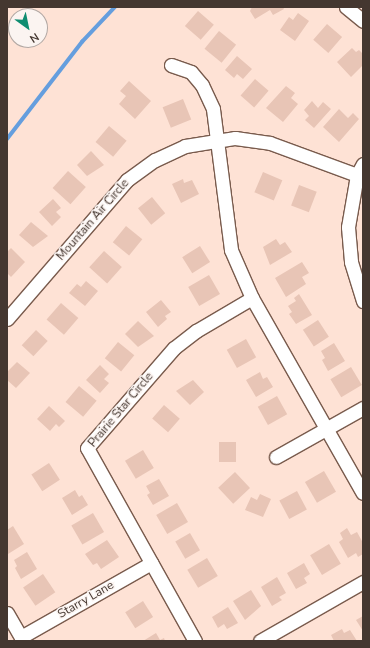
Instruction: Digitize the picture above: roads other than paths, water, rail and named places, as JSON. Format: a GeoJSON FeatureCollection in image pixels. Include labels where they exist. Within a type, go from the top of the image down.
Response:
{"type":"FeatureCollection","features":[{"type":"Feature","properties":{"kind":"street"},"geometry":{"type":"LineString","coordinates":[[346,7],[363,21]]}},
{"type":"Feature","properties":{"kind":"street"},"geometry":{"type":"LineString","coordinates":[[171,65],[191,72],[202,85],[213,108],[231,250],[252,298],[363,493]]}},
{"type":"Feature","properties":{"kind":"street","name":"Mountain Air Circle"},"geometry":{"type":"LineString","coordinates":[[7,319],[127,180],[169,152],[185,146],[218,139],[235,138],[270,143],[360,169]]}},
{"type":"Feature","properties":{"kind":"street"},"geometry":{"type":"LineString","coordinates":[[360,169],[350,209],[348,243],[354,279],[363,301]]}},
{"type":"Feature","properties":{"kind":"street","name":"Prairie Star Circle"},"geometry":{"type":"LineString","coordinates":[[195,641],[87,448],[174,348],[196,331],[252,298]]}},
{"type":"Feature","properties":{"kind":"street"},"geometry":{"type":"LineString","coordinates":[[276,457],[363,408]]}},
{"type":"Feature","properties":{"kind":"street","name":"Starry Lane"},"geometry":{"type":"LineString","coordinates":[[22,639],[152,563]]}},
{"type":"Feature","properties":{"kind":"street"},"geometry":{"type":"LineString","coordinates":[[260,641],[363,582]]}},
{"type":"Feature","properties":{"kind":"street"},"geometry":{"type":"LineString","coordinates":[[7,613],[22,639]]}},
{"type":"Feature","properties":{"kind":"waterway"},"geometry":{"type":"LineString","coordinates":[[7,139],[82,42],[115,7]]}}]}
